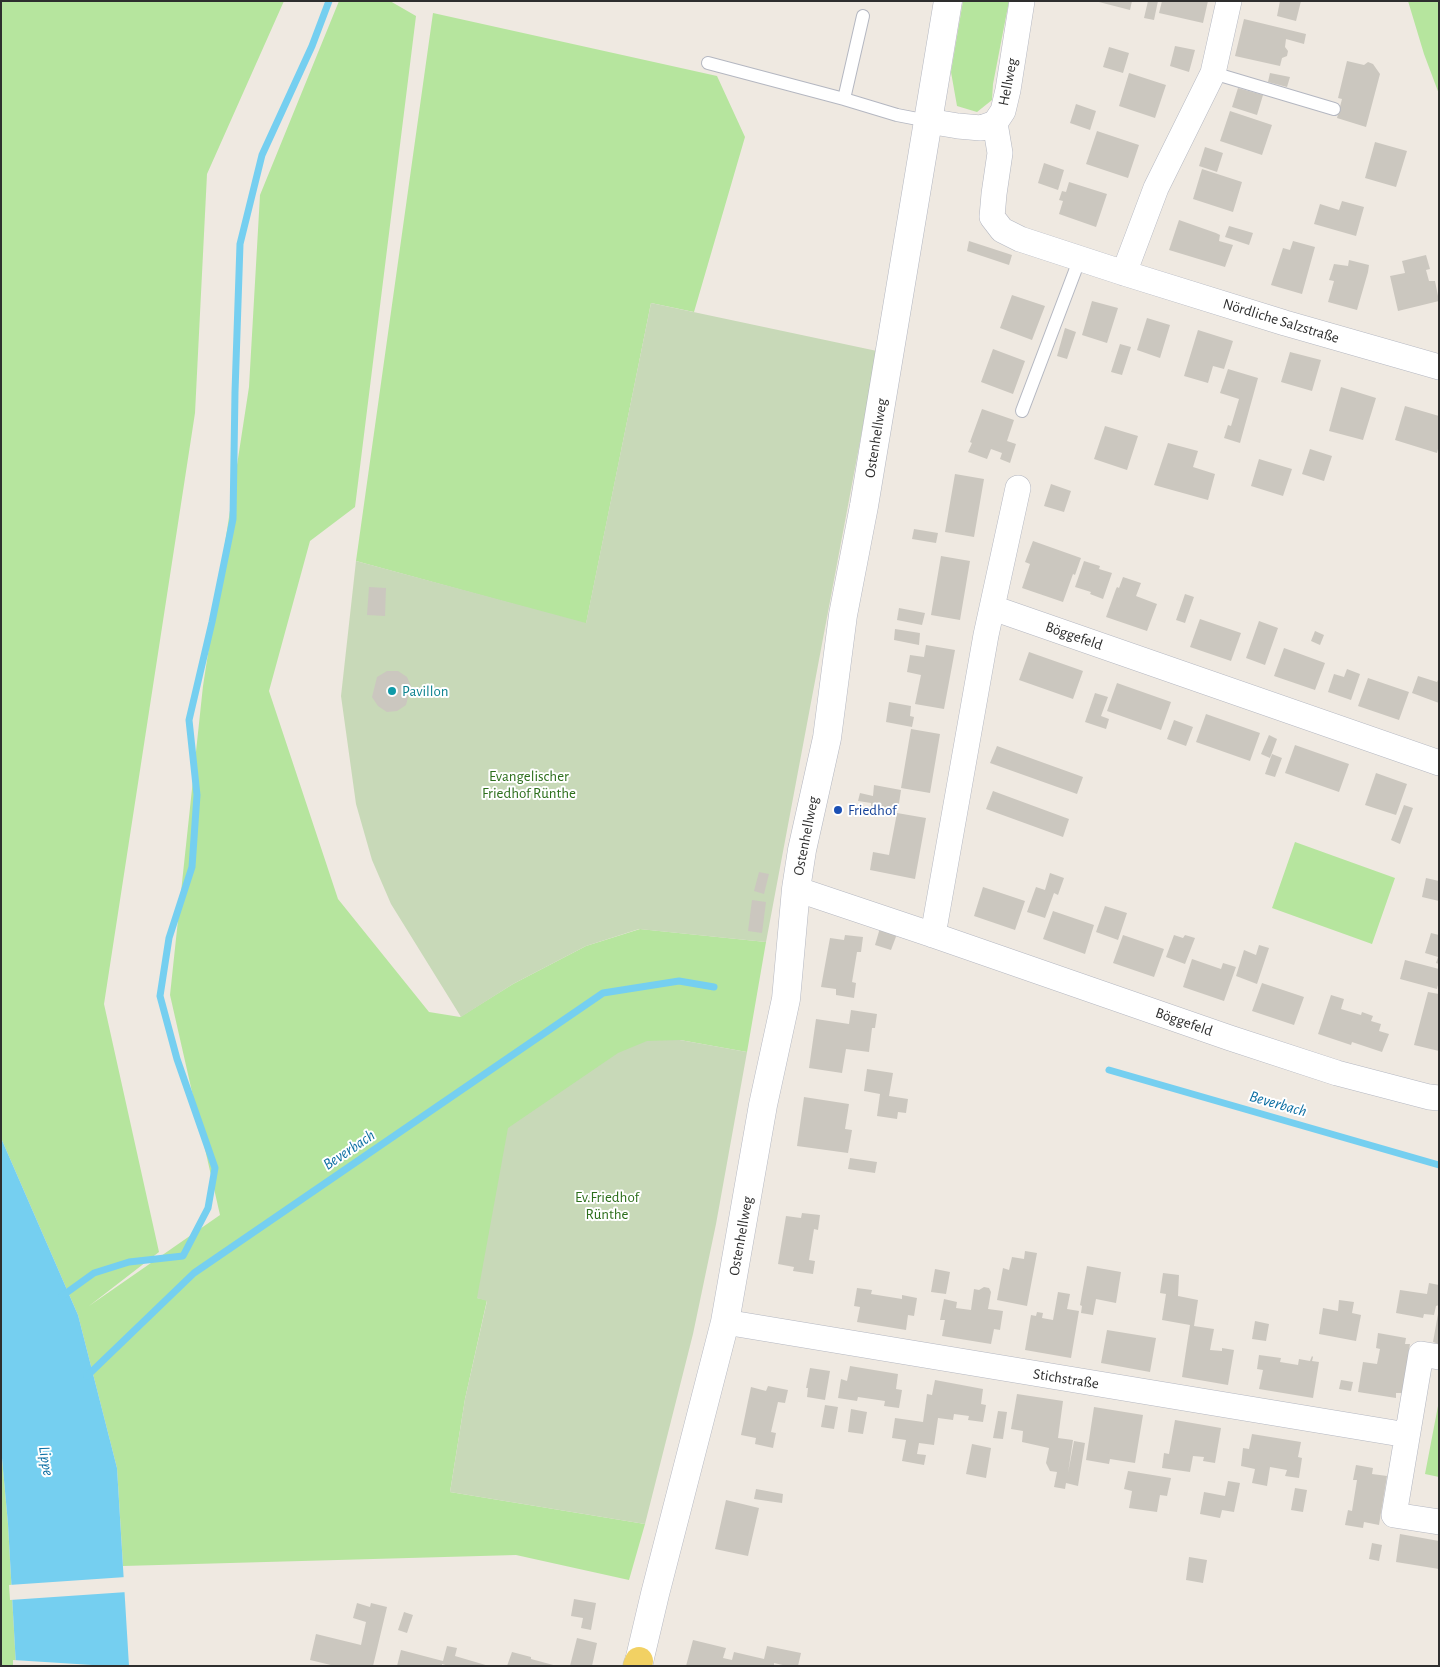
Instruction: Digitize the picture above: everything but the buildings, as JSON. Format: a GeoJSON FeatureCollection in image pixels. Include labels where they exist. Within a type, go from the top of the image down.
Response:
{"type":"FeatureCollection","features":[{"type":"Feature","properties":{"kind":"main road","name":"Ostenhellweg"},"geometry":{"type":"LineString","coordinates":[[638,1665],[725,1322],[764,1105],[786,998],[796,889],[802,850],[827,738],[843,615],[864,506],[948,1]]}},
{"type":"Feature","properties":{"kind":"street","name":"Hellweg"},"geometry":{"type":"LineString","coordinates":[[928,121],[981,128],[995,123],[1003,111],[1022,1]]}},
{"type":"Feature","properties":{"kind":"street"},"geometry":{"type":"LineString","coordinates":[[1124,273],[1156,188],[1214,73],[1229,1]]}},
{"type":"Feature","properties":{"kind":"street","name":"Nördliche Salzstraße"},"geometry":{"type":"LineString","coordinates":[[995,123],[1000,153],[992,218],[1002,230],[1020,239],[1124,273],[1285,323],[1439,367]]}},
{"type":"Feature","properties":{"kind":"street"},"geometry":{"type":"LineString","coordinates":[[933,935],[993,608],[1018,488]]}},
{"type":"Feature","properties":{"kind":"street","name":"Böggefeld"},"geometry":{"type":"LineString","coordinates":[[993,608],[1439,763]]}},
{"type":"Feature","properties":{"kind":"street","name":"Böggefeld"},"geometry":{"type":"LineString","coordinates":[[796,889],[1248,1044],[1337,1072],[1429,1097],[1439,1098]]}},
{"type":"Feature","properties":{"kind":"street","name":"Stichstraße"},"geometry":{"type":"LineString","coordinates":[[725,1322],[1407,1435]]}},
{"type":"Feature","properties":{"kind":"street"},"geometry":{"type":"LineString","coordinates":[[1439,1357],[1421,1354],[1394,1515],[1439,1522]]}},
{"type":"Feature","properties":{"kind":"lane"},"geometry":{"type":"LineString","coordinates":[[844,99],[863,16]]}},
{"type":"Feature","properties":{"kind":"lane"},"geometry":{"type":"LineString","coordinates":[[708,63],[844,99],[897,116],[928,121]]}},
{"type":"Feature","properties":{"kind":"lane"},"geometry":{"type":"LineString","coordinates":[[1214,73],[1334,109]]}},
{"type":"Feature","properties":{"kind":"lane"},"geometry":{"type":"LineString","coordinates":[[1022,411],[1080,258]]}},
{"type":"Feature","properties":{"kind":"green space"},"geometry":{"type":"Polygon","coordinates":[[[1,1],[284,1],[207,174],[195,413],[104,1004],[159,1252],[89,1306],[220,1215],[170,995],[203,686],[249,387],[260,195],[339,1],[390,1],[416,16],[355,507],[310,541],[269,691],[338,899],[429,1012],[460,1017],[513,984],[586,946],[640,929],[766,942],[747,1052],[680,1040],[477,1298],[487,1300],[465,1399],[450,1492],[645,1524],[629,1580],[516,1555],[123,1566],[117,1468],[78,1315],[1,1138],[1,1]]]}},
{"type":"Feature","properties":{"kind":"green space"},"geometry":{"type":"Polygon","coordinates":[[[963,1],[1009,1],[993,84],[992,100],[977,112],[957,106],[951,72],[963,1]]]}},
{"type":"Feature","properties":{"kind":"green space"},"geometry":{"type":"Polygon","coordinates":[[[1408,1],[1439,1],[1439,94],[1424,54],[1408,1]]]}},
{"type":"Feature","properties":{"kind":"green space"},"geometry":{"type":"Polygon","coordinates":[[[433,13],[717,76],[745,137],[694,312],[651,303],[586,624],[356,561],[433,13]]]}},
{"type":"Feature","properties":{"kind":"green space","name":"Evangelischer Friedhof Rünthe"},"geometry":{"type":"Polygon","coordinates":[[[651,303],[877,351],[766,942],[639,929],[586,946],[513,984],[461,1017],[391,904],[372,860],[356,804],[341,696],[356,561],[586,623],[651,303]]]}},
{"type":"Feature","properties":{"kind":"green space"},"geometry":{"type":"Polygon","coordinates":[[[1295,842],[1395,878],[1372,944],[1272,908],[1295,842]]]}},
{"type":"Feature","properties":{"kind":"green space","name":"Ev.Friedhof Rünthe"},"geometry":{"type":"Polygon","coordinates":[[[680,1040],[747,1052],[716,1224],[693,1334],[645,1524],[450,1492],[465,1399],[487,1301],[477,1298],[508,1128],[618,1053],[647,1041],[680,1040]]]}},
{"type":"Feature","properties":{"kind":"green space"},"geometry":{"type":"Polygon","coordinates":[[[1439,1407],[1439,1477],[1425,1474],[1439,1407]]]}},
{"type":"Feature","properties":{"kind":"green space"},"geometry":{"type":"Polygon","coordinates":[[[1,1447],[8,1524],[16,1666],[1,1666],[1,1447]]]}},
{"type":"Feature","properties":{"kind":"water","name":"Lippe"},"geometry":{"type":"Polygon","coordinates":[[[1,1138],[78,1315],[117,1468],[129,1666],[16,1666],[8,1524],[1,1447],[1,1138]]]}},
{"type":"Feature","properties":{"kind":"pier"},"geometry":{"type":"Polygon","coordinates":[[[126,1577],[127,1592],[10,1600],[9,1585],[126,1577]]]}},
{"type":"Feature","properties":{"kind":"pier"},"geometry":{"type":"Polygon","coordinates":[[[13,1660],[108,1666],[13,1666],[13,1660]]]}},
{"type":"Feature","properties":{"kind":"waterway"},"geometry":{"type":"LineString","coordinates":[[62,1296],[94,1273],[129,1262],[183,1256],[208,1208],[215,1168],[177,1059],[160,996],[169,938],[192,867],[197,795],[189,720],[212,622],[233,519],[240,244],[262,155],[312,46],[329,1]]}},
{"type":"Feature","properties":{"kind":"waterway","name":"Beverbach"},"geometry":{"type":"LineString","coordinates":[[87,1376],[194,1273],[603,993],[679,981],[714,987]]}},
{"type":"Feature","properties":{"kind":"waterway","name":"Beverbach"},"geometry":{"type":"LineString","coordinates":[[1109,1070],[1439,1165]]}},
{"type":"Feature","properties":{"kind":"place","name":"Pavillon"},"geometry":{"type":"Point","coordinates":[392,691]}},
{"type":"Feature","properties":{"kind":"place","name":"Friedhof"},"geometry":{"type":"Point","coordinates":[838,810]}}]}
